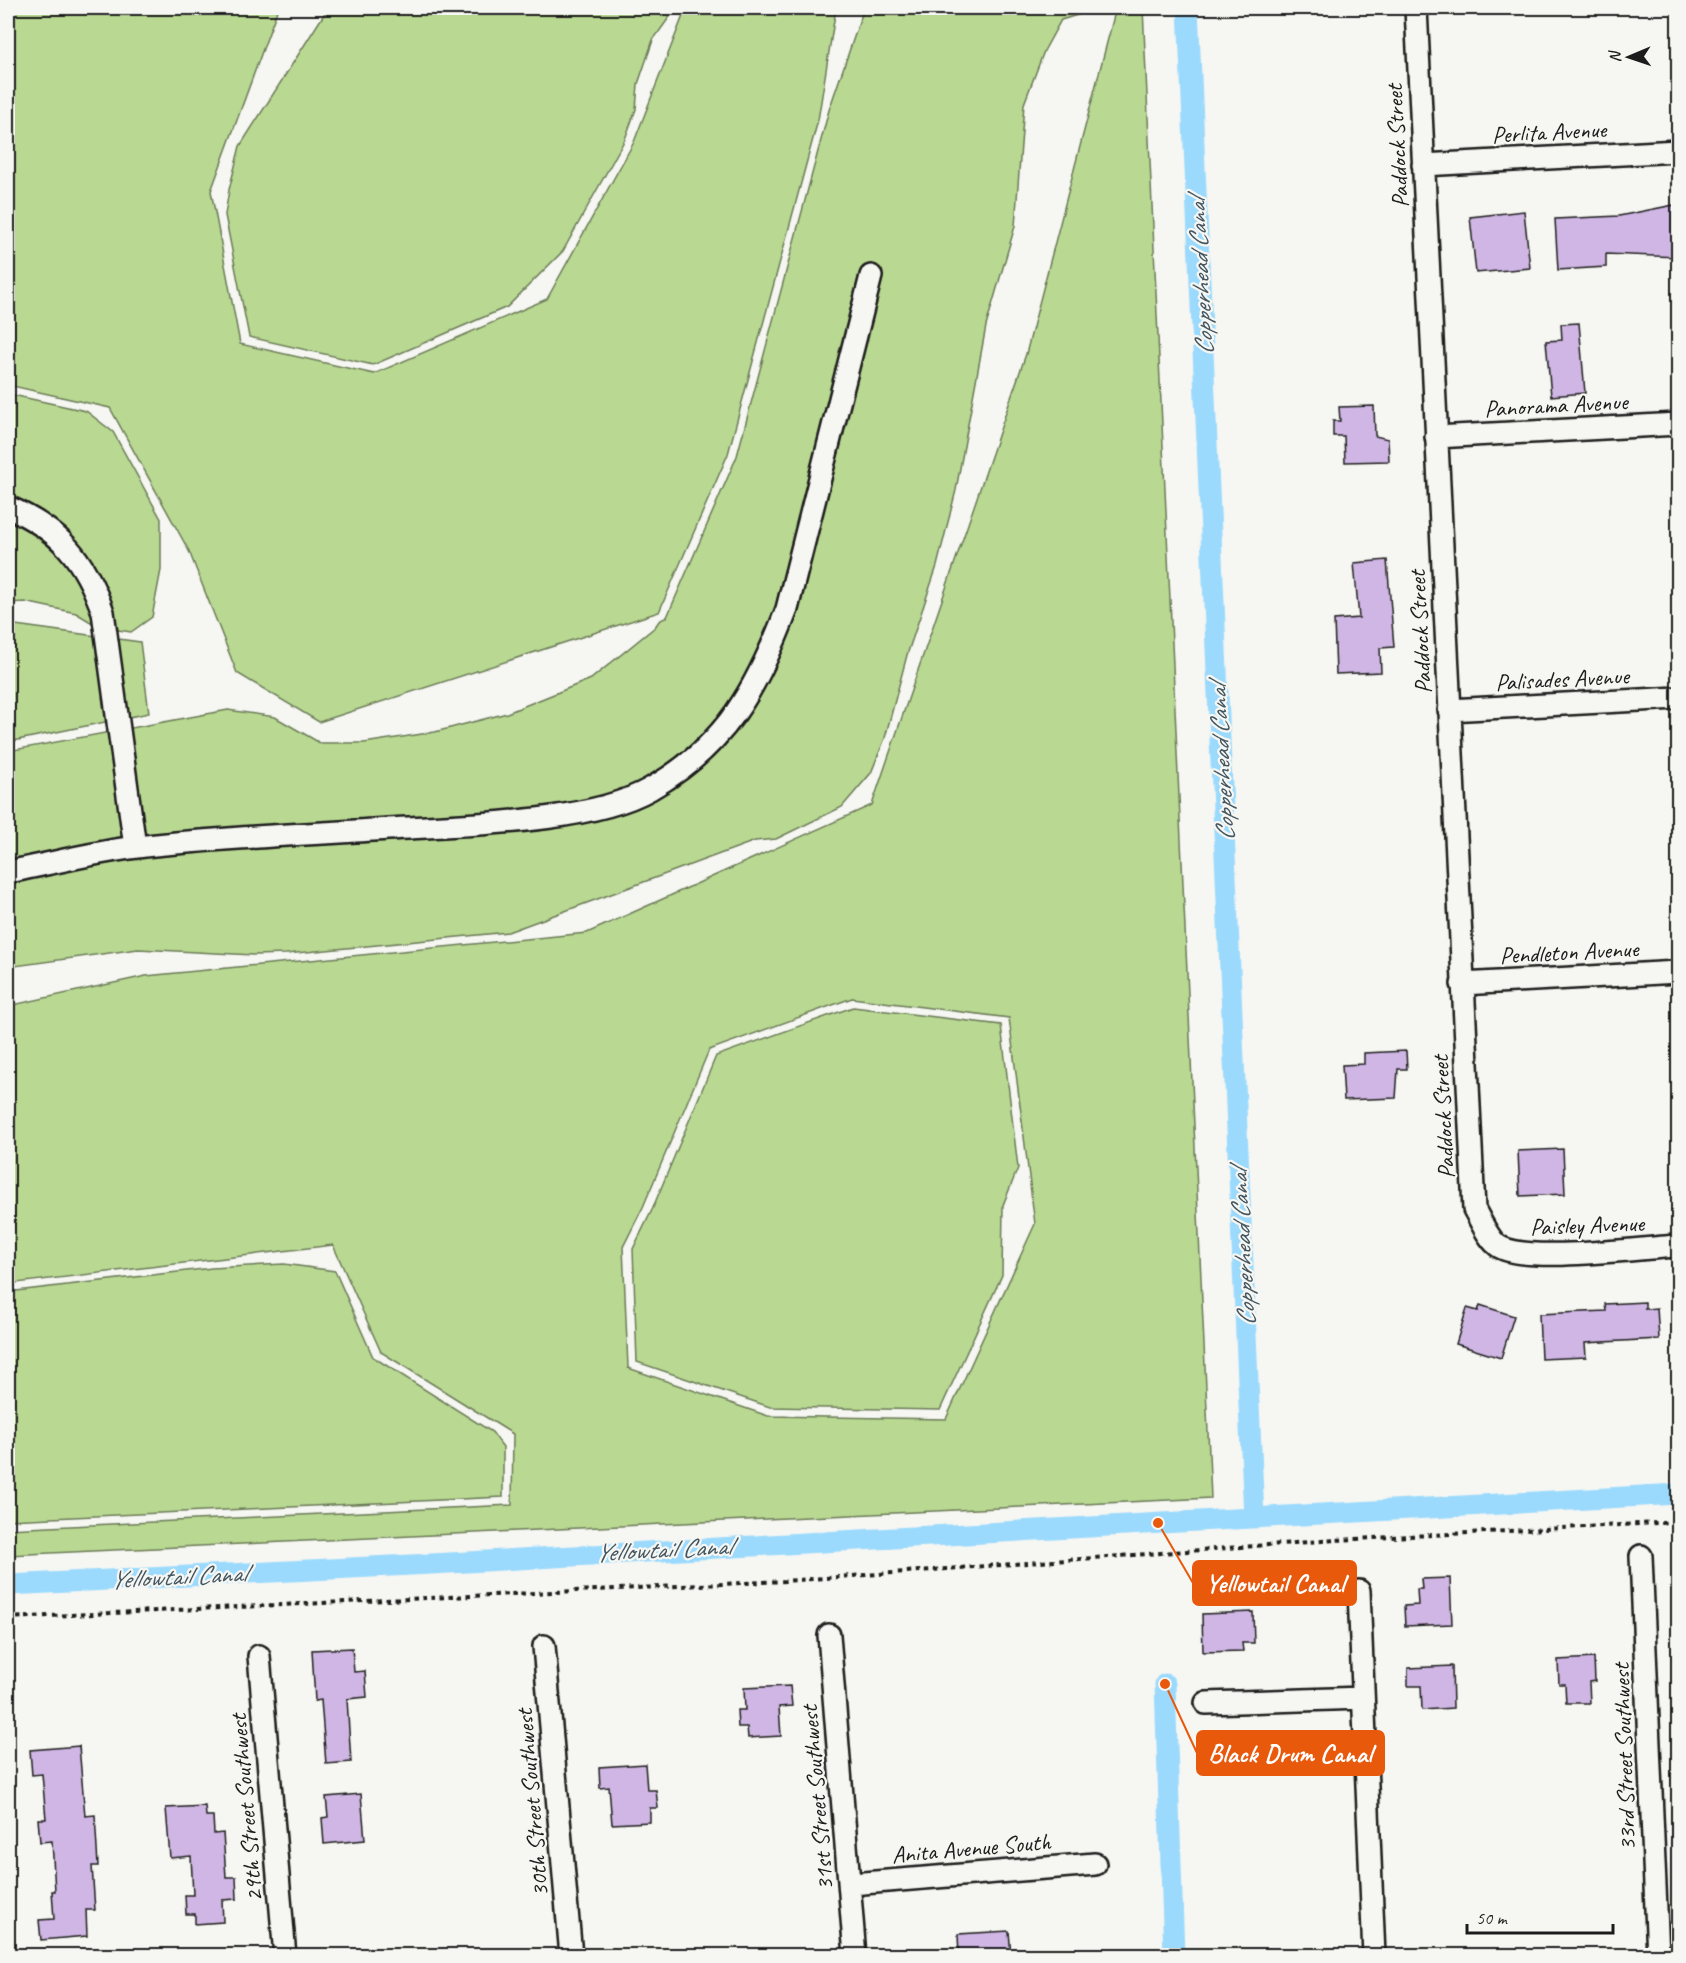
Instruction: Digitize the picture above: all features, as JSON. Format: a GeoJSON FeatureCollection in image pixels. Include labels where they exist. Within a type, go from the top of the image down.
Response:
{"type":"FeatureCollection","features":[{"type":"Feature","properties":{"kind":"street","name":"Paddock Street"},"geometry":{"type":"LineString","coordinates":[[1416,8],[1474,1209],[1498,1246]]}},
{"type":"Feature","properties":{"kind":"street","name":"Perlita Avenue"},"geometry":{"type":"LineString","coordinates":[[1423,165],[1678,151]]}},
{"type":"Feature","properties":{"kind":"street"},"geometry":{"type":"LineString","coordinates":[[8,873],[135,847],[571,814],[648,790],[684,766],[718,735],[744,703],[767,662],[787,609],[871,276]]}},
{"type":"Feature","properties":{"kind":"street","name":"Panorama Avenue"},"geometry":{"type":"LineString","coordinates":[[1436,437],[1678,424]]}},
{"type":"Feature","properties":{"kind":"street"},"geometry":{"type":"LineString","coordinates":[[8,507],[34,518],[56,535],[78,558],[93,584],[104,612],[135,847]]}},
{"type":"Feature","properties":{"kind":"street","name":"Palisades Avenue"},"geometry":{"type":"LineString","coordinates":[[1449,710],[1678,698]]}},
{"type":"Feature","properties":{"kind":"street","name":"Pendleton Avenue"},"geometry":{"type":"LineString","coordinates":[[1462,984],[1678,972]]}},
{"type":"Feature","properties":{"kind":"street","name":"Paisley Avenue"},"geometry":{"type":"LineString","coordinates":[[1498,1246],[1519,1253],[1542,1255],[1678,1246]]}},
{"type":"Feature","properties":{"kind":"street","name":"33rd Street Southwest"},"geometry":{"type":"LineString","coordinates":[[1641,1556],[1658,1956]]}},
{"type":"Feature","properties":{"kind":"street"},"geometry":{"type":"LineString","coordinates":[[1359,1591],[1374,1956]]}},
{"type":"Feature","properties":{"kind":"street","name":"31st Street Southwest"},"geometry":{"type":"LineString","coordinates":[[829,1635],[855,1956]]}},
{"type":"Feature","properties":{"kind":"street","name":"30th Street Southwest"},"geometry":{"type":"LineString","coordinates":[[544,1646],[571,1956]]}},
{"type":"Feature","properties":{"kind":"street","name":"29th Street Southwest"},"geometry":{"type":"LineString","coordinates":[[259,1656],[285,1956]]}},
{"type":"Feature","properties":{"kind":"street"},"geometry":{"type":"LineString","coordinates":[[1206,1703],[1363,1698]]}},
{"type":"Feature","properties":{"kind":"street","name":"Anita Avenue South"},"geometry":{"type":"LineString","coordinates":[[850,1884],[1095,1864]]}},
{"type":"Feature","properties":{"kind":"path"},"geometry":{"type":"LineString","coordinates":[[8,1618],[785,1581],[1335,1539],[1678,1522]]}},
{"type":"Feature","properties":{"kind":"green space"},"geometry":{"type":"Polygon","coordinates":[[[8,8],[278,8],[211,191],[240,344],[374,374],[547,299],[634,142],[686,8],[836,8],[818,120],[728,454],[659,612],[319,722],[237,673],[189,551],[110,408],[8,385],[8,8]]]}},
{"type":"Feature","properties":{"kind":"green space"},"geometry":{"type":"Polygon","coordinates":[[[328,8],[676,8],[653,40],[638,84],[636,109],[625,139],[563,251],[507,307],[373,365],[249,337],[225,215],[240,146],[328,8]]]}},
{"type":"Feature","properties":{"kind":"green space"},"geometry":{"type":"Polygon","coordinates":[[[864,8],[1106,8],[1061,20],[1044,51],[1024,104],[1015,226],[986,326],[956,490],[937,566],[907,655],[885,738],[871,773],[842,807],[776,839],[755,841],[508,932],[286,954],[254,955],[138,949],[8,967],[8,751],[228,710],[275,717],[320,743],[364,743],[435,732],[507,713],[591,679],[655,627],[659,621],[667,617],[737,456],[829,110],[864,8]]]}},
{"type":"Feature","properties":{"kind":"green space"},"geometry":{"type":"Polygon","coordinates":[[[1116,8],[1143,8],[1211,1498],[8,1555],[8,1529],[512,1505],[513,1434],[381,1352],[333,1245],[8,1284],[8,1006],[146,976],[587,933],[872,805],[1026,354],[1116,8]],[[852,998],[709,1050],[643,1207],[623,1247],[628,1368],[768,1416],[946,1419],[1035,1224],[1009,1018],[852,998]]]}},
{"type":"Feature","properties":{"kind":"green space"},"geometry":{"type":"Polygon","coordinates":[[[8,394],[86,411],[113,432],[161,519],[161,570],[152,617],[131,632],[99,627],[76,613],[25,602],[8,603],[8,394]]]}},
{"type":"Feature","properties":{"kind":"green space"},"geometry":{"type":"Polygon","coordinates":[[[8,624],[140,642],[149,713],[8,742],[8,624]]]}},
{"type":"Feature","properties":{"kind":"green space"},"geometry":{"type":"Polygon","coordinates":[[[853,1007],[1001,1025],[1018,1168],[1003,1205],[1002,1275],[940,1410],[770,1407],[637,1362],[633,1249],[652,1210],[716,1056],[853,1007]]]}},
{"type":"Feature","properties":{"kind":"green space"},"geometry":{"type":"Polygon","coordinates":[[[284,1264],[335,1271],[373,1357],[492,1432],[503,1447],[503,1497],[8,1520],[8,1292],[212,1268],[284,1264]]]}},
{"type":"Feature","properties":{"kind":"building"},"geometry":{"type":"Polygon","coordinates":[[[1674,205],[1678,257],[1606,254],[1606,267],[1558,270],[1555,219],[1619,216],[1674,205]]]}},
{"type":"Feature","properties":{"kind":"building"},"geometry":{"type":"Polygon","coordinates":[[[1524,211],[1530,268],[1476,273],[1470,217],[1524,211]]]}},
{"type":"Feature","properties":{"kind":"building"},"geometry":{"type":"Polygon","coordinates":[[[1579,323],[1585,393],[1551,396],[1546,341],[1562,340],[1561,324],[1579,323]]]}},
{"type":"Feature","properties":{"kind":"building"},"geometry":{"type":"Polygon","coordinates":[[[1374,406],[1375,436],[1388,439],[1389,461],[1345,462],[1344,436],[1333,436],[1333,421],[1340,421],[1339,407],[1374,406]]]}},
{"type":"Feature","properties":{"kind":"building"},"geometry":{"type":"Polygon","coordinates":[[[1387,560],[1394,647],[1380,648],[1381,672],[1336,674],[1334,620],[1359,618],[1354,563],[1387,560]]]}},
{"type":"Feature","properties":{"kind":"building"},"geometry":{"type":"Polygon","coordinates":[[[1406,1051],[1407,1069],[1398,1069],[1396,1098],[1344,1100],[1342,1065],[1364,1064],[1364,1053],[1406,1051]]]}},
{"type":"Feature","properties":{"kind":"building"},"geometry":{"type":"Polygon","coordinates":[[[1563,1149],[1565,1194],[1520,1196],[1518,1151],[1563,1149]]]}},
{"type":"Feature","properties":{"kind":"building"},"geometry":{"type":"Polygon","coordinates":[[[1645,1302],[1645,1309],[1657,1308],[1659,1339],[1585,1343],[1586,1357],[1541,1359],[1539,1314],[1606,1311],[1605,1304],[1645,1302]]]}},
{"type":"Feature","properties":{"kind":"building"},"geometry":{"type":"Polygon","coordinates":[[[1480,1305],[1514,1316],[1501,1358],[1456,1344],[1467,1308],[1478,1311],[1480,1305]]]}},
{"type":"Feature","properties":{"kind":"building"},"geometry":{"type":"Polygon","coordinates":[[[1450,1578],[1452,1624],[1405,1626],[1404,1606],[1418,1605],[1417,1589],[1422,1589],[1421,1579],[1450,1578]]]}},
{"type":"Feature","properties":{"kind":"building"},"geometry":{"type":"Polygon","coordinates":[[[1253,1612],[1254,1643],[1242,1643],[1243,1651],[1203,1652],[1202,1614],[1253,1612]]]}},
{"type":"Feature","properties":{"kind":"building"},"geometry":{"type":"Polygon","coordinates":[[[352,1648],[354,1672],[365,1671],[367,1697],[347,1699],[351,1762],[326,1764],[321,1700],[315,1701],[312,1650],[352,1648]]]}},
{"type":"Feature","properties":{"kind":"building"},"geometry":{"type":"Polygon","coordinates":[[[1594,1658],[1595,1681],[1589,1682],[1590,1703],[1566,1703],[1565,1684],[1559,1684],[1558,1660],[1594,1658]]]}},
{"type":"Feature","properties":{"kind":"building"},"geometry":{"type":"Polygon","coordinates":[[[1452,1666],[1453,1708],[1422,1710],[1421,1686],[1408,1686],[1408,1668],[1452,1666]]]}},
{"type":"Feature","properties":{"kind":"building"},"geometry":{"type":"Polygon","coordinates":[[[790,1686],[792,1706],[779,1707],[781,1736],[748,1738],[747,1727],[738,1727],[737,1710],[745,1710],[744,1688],[790,1686]]]}},
{"type":"Feature","properties":{"kind":"building"},"geometry":{"type":"Polygon","coordinates":[[[79,1746],[85,1816],[95,1815],[98,1866],[92,1866],[95,1910],[86,1910],[87,1936],[41,1940],[39,1920],[54,1919],[52,1891],[55,1891],[52,1841],[40,1842],[38,1819],[46,1819],[42,1774],[32,1775],[30,1750],[79,1746]]]}},
{"type":"Feature","properties":{"kind":"building"},"geometry":{"type":"Polygon","coordinates":[[[645,1764],[647,1790],[656,1790],[658,1808],[650,1808],[650,1822],[612,1824],[609,1787],[600,1788],[599,1767],[645,1764]]]}},
{"type":"Feature","properties":{"kind":"building"},"geometry":{"type":"Polygon","coordinates":[[[361,1794],[365,1840],[324,1844],[322,1818],[328,1817],[326,1797],[361,1794]]]}},
{"type":"Feature","properties":{"kind":"building"},"geometry":{"type":"Polygon","coordinates":[[[205,1806],[206,1816],[213,1816],[214,1834],[223,1833],[226,1877],[236,1877],[237,1899],[222,1900],[223,1922],[195,1924],[195,1914],[186,1914],[185,1895],[193,1895],[191,1856],[170,1858],[166,1808],[205,1806]]]}},
{"type":"Feature","properties":{"kind":"building"},"geometry":{"type":"Polygon","coordinates":[[[1009,1931],[1011,1956],[959,1956],[958,1934],[1009,1931]]]}},
{"type":"Feature","properties":{"kind":"waterway","name":"Copperhead Canal"},"geometry":{"type":"LineString","coordinates":[[1188,8],[1254,1518]]}},
{"type":"Feature","properties":{"kind":"waterway","name":"Yellowtail Canal"},"geometry":{"type":"LineString","coordinates":[[8,1585],[431,1564],[1678,1494]]}},
{"type":"Feature","properties":{"kind":"waterway"},"geometry":{"type":"LineString","coordinates":[[1165,1684],[1174,1956]]}},
{"type":"Feature","properties":{"kind":"place","name":"Yellowtail Canal"},"geometry":{"type":"Point","coordinates":[1158,1523]}},
{"type":"Feature","properties":{"kind":"place","name":"Black Drum Canal"},"geometry":{"type":"Point","coordinates":[1165,1684]}}]}
